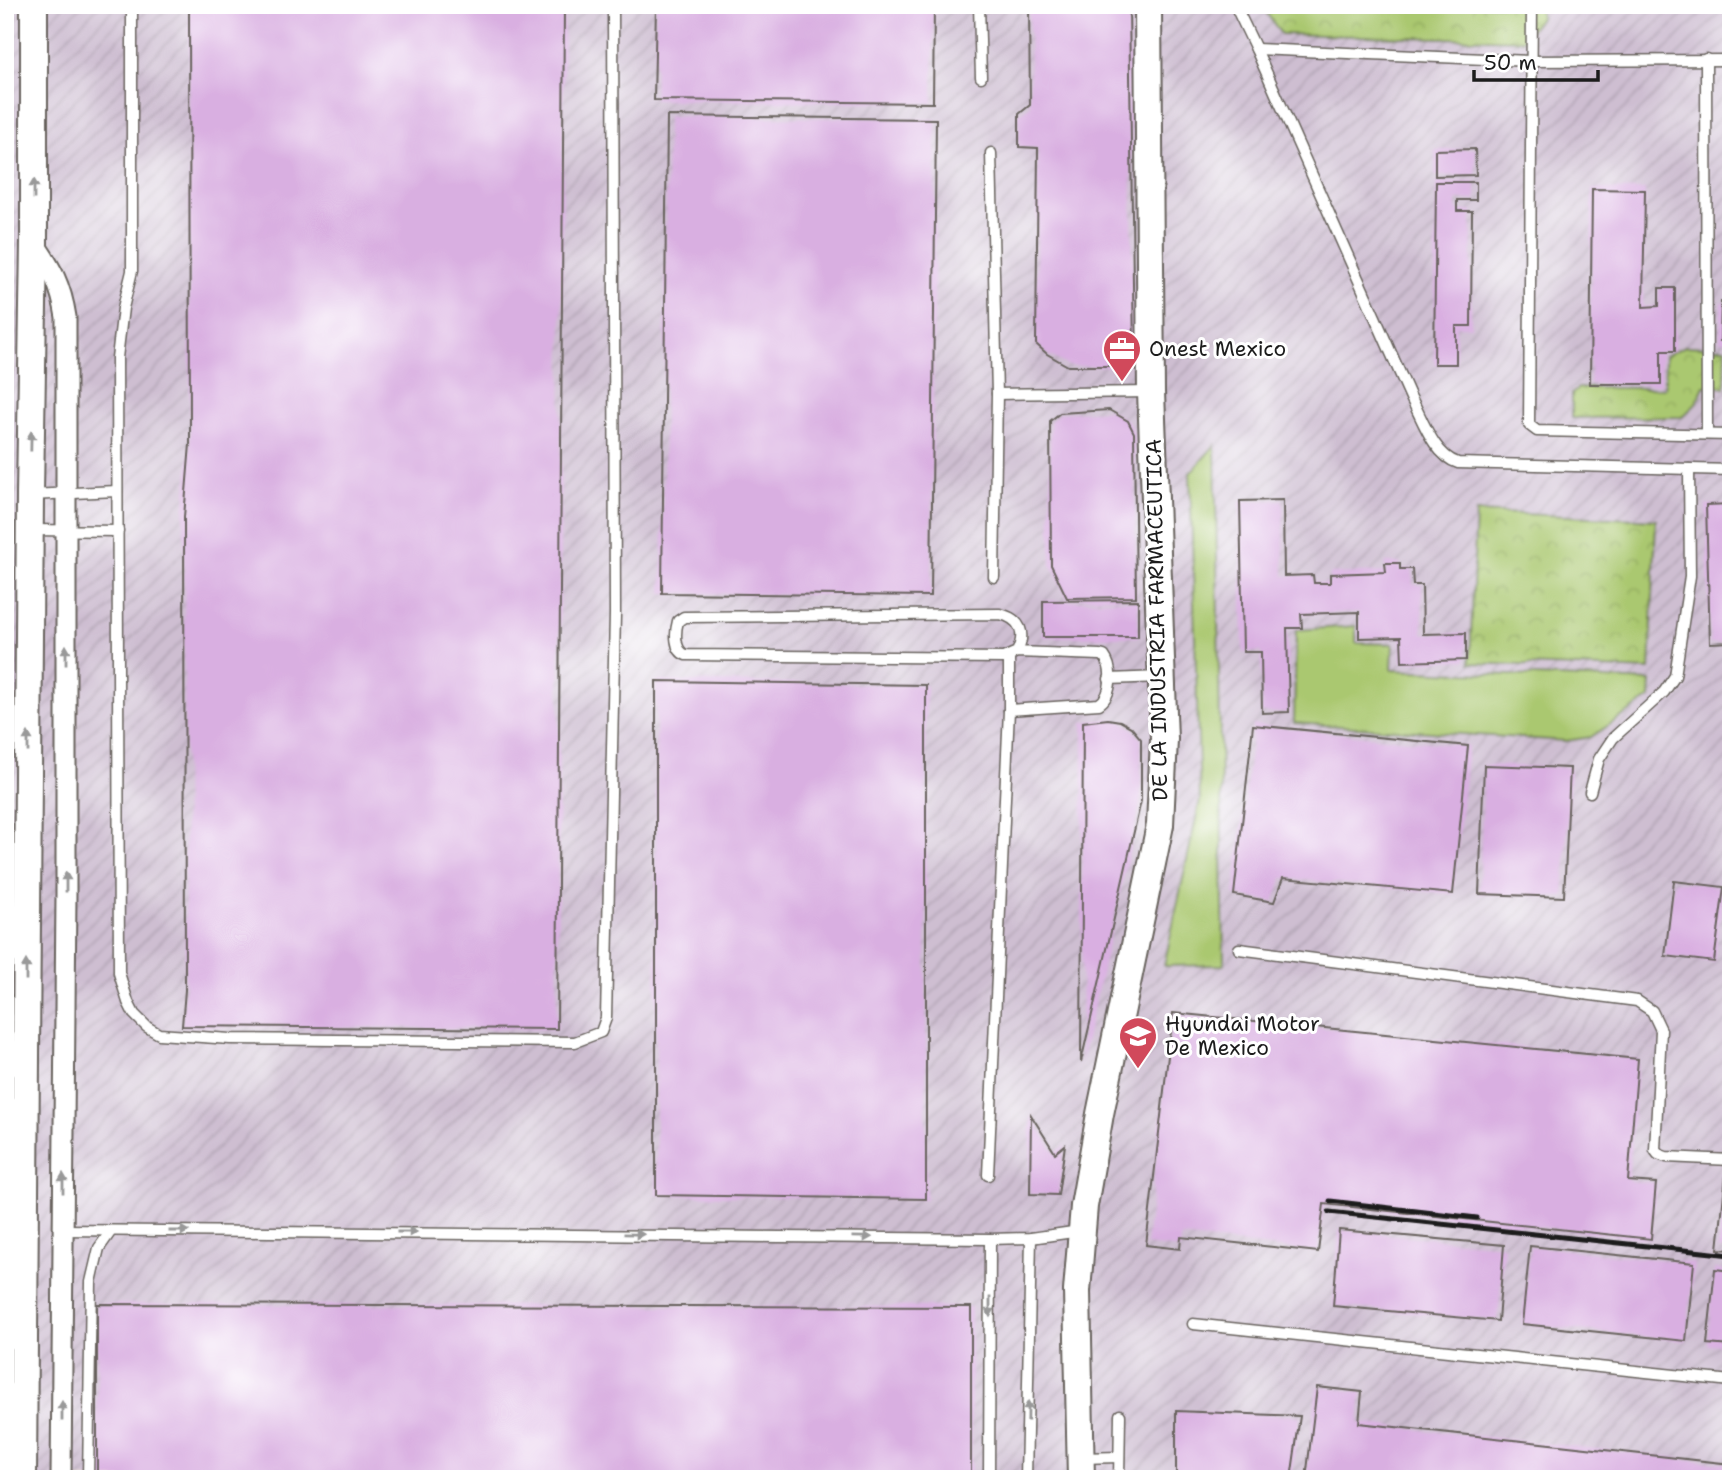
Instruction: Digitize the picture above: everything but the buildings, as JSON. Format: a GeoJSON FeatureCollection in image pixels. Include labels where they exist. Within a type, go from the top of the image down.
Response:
{"type":"FeatureCollection","features":[{"type":"Feature","properties":{"kind":"main road"},"geometry":{"type":"LineString","coordinates":[[23,1479],[34,5]]}},
{"type":"Feature","properties":{"kind":"main road","name":"DE LA INDUSTRIA FARMACEUTICA"},"geometry":{"type":"LineString","coordinates":[[1081,1469],[1077,1291],[1084,1206],[1095,1140],[1160,825],[1164,739],[1151,392],[1148,5]]}},
{"type":"Feature","properties":{"kind":"street"},"geometry":{"type":"LineString","coordinates":[[34,243],[57,280],[66,317],[61,1479]]}},
{"type":"Feature","properties":{"kind":"lane"},"geometry":{"type":"LineString","coordinates":[[132,5],[132,271],[123,308],[117,358],[119,973],[128,1002],[134,1014],[159,1034],[230,1039],[575,1042],[601,1032],[606,1018],[615,614],[613,5]]}},
{"type":"Feature","properties":{"kind":"lane"},"geometry":{"type":"LineString","coordinates":[[979,5],[981,77]]}},
{"type":"Feature","properties":{"kind":"lane"},"geometry":{"type":"LineString","coordinates":[[1235,5],[1410,398],[1434,442],[1446,457],[1458,463],[1731,470]]}},
{"type":"Feature","properties":{"kind":"lane"},"geometry":{"type":"LineString","coordinates":[[1532,5],[1529,425],[1537,431],[1731,435]]}},
{"type":"Feature","properties":{"kind":"lane"},"geometry":{"type":"LineString","coordinates":[[1256,49],[1530,61],[1731,60]]}},
{"type":"Feature","properties":{"kind":"lane"},"geometry":{"type":"LineString","coordinates":[[1706,59],[1707,434]]}},
{"type":"Feature","properties":{"kind":"lane"},"geometry":{"type":"LineString","coordinates":[[991,153],[997,394],[994,577]]}},
{"type":"Feature","properties":{"kind":"lane"},"geometry":{"type":"LineString","coordinates":[[997,394],[1151,392]]}},
{"type":"Feature","properties":{"kind":"lane"},"geometry":{"type":"LineString","coordinates":[[1590,792],[1599,759],[1614,738],[1664,692],[1675,676],[1690,576],[1689,469]]}},
{"type":"Feature","properties":{"kind":"lane"},"geometry":{"type":"LineString","coordinates":[[30,495],[117,491]]}},
{"type":"Feature","properties":{"kind":"lane"},"geometry":{"type":"LineString","coordinates":[[29,530],[118,531]]}},
{"type":"Feature","properties":{"kind":"lane"},"geometry":{"type":"LineString","coordinates":[[988,1174],[1009,710],[1013,654],[1022,642],[1021,628],[1015,620],[1000,614],[684,617],[678,621],[676,627],[677,648],[686,656],[1013,654],[1104,656],[1108,661],[1110,679],[1107,698],[1099,704],[1009,710]]}},
{"type":"Feature","properties":{"kind":"lane"},"geometry":{"type":"LineString","coordinates":[[1110,679],[1161,677]]}},
{"type":"Feature","properties":{"kind":"lane"},"geometry":{"type":"LineString","coordinates":[[1239,949],[1637,1001],[1652,1011],[1661,1030],[1655,1150],[1666,1157],[1731,1160]]}},
{"type":"Feature","properties":{"kind":"lane"},"geometry":{"type":"LineString","coordinates":[[63,1230],[990,1238],[1031,1238],[1083,1231]]}},
{"type":"Feature","properties":{"kind":"lane"},"geometry":{"type":"LineString","coordinates":[[88,1479],[91,1282],[99,1248],[111,1231]]}},
{"type":"Feature","properties":{"kind":"lane"},"geometry":{"type":"LineString","coordinates":[[989,1479],[990,1238]]}},
{"type":"Feature","properties":{"kind":"lane"},"geometry":{"type":"LineString","coordinates":[[1026,1479],[1031,1238]]}},
{"type":"Feature","properties":{"kind":"lane"},"geometry":{"type":"LineString","coordinates":[[1193,1324],[1731,1381]]}},
{"type":"Feature","properties":{"kind":"lane"},"geometry":{"type":"LineString","coordinates":[[1119,1415],[1119,1479]]}},
{"type":"Feature","properties":{"kind":"lane"},"geometry":{"type":"LineString","coordinates":[[1081,1469],[1119,1457]]}},
{"type":"Feature","properties":{"kind":"shaded area"},"geometry":{"type":"Polygon","coordinates":[[[5,5],[1731,5],[1731,1479],[5,1479],[5,5]]]}},
{"type":"Feature","properties":{"kind":"green space"},"geometry":{"type":"Polygon","coordinates":[[[1261,5],[1540,5],[1540,18],[1522,40],[1281,34],[1261,5]]]}},
{"type":"Feature","properties":{"kind":"green space"},"geometry":{"type":"Polygon","coordinates":[[[1685,346],[1726,348],[1725,387],[1704,386],[1696,404],[1682,417],[1572,418],[1572,394],[1578,388],[1665,388],[1665,356],[1685,346]]]}},
{"type":"Feature","properties":{"kind":"green space"},"geometry":{"type":"Polygon","coordinates":[[[1215,445],[1224,965],[1164,966],[1200,800],[1190,473],[1215,445]]]}},
{"type":"Feature","properties":{"kind":"green space"},"geometry":{"type":"Polygon","coordinates":[[[1476,512],[1656,520],[1650,670],[1470,663],[1476,512]]]}},
{"type":"Feature","properties":{"kind":"green space"},"geometry":{"type":"Polygon","coordinates":[[[1356,626],[1356,643],[1393,644],[1392,670],[1651,681],[1650,698],[1591,737],[1566,741],[1294,723],[1296,630],[1356,626]]]}},
{"type":"Feature","properties":{"kind":"railway"},"geometry":{"type":"LineString","coordinates":[[1330,1201],[1477,1218]]}},
{"type":"Feature","properties":{"kind":"railway"},"geometry":{"type":"LineString","coordinates":[[1329,1212],[1731,1255]]}},
{"type":"Feature","properties":{"kind":"place","name":"Onest Mexico"},"geometry":{"type":"Point","coordinates":[1122,383]}},
{"type":"Feature","properties":{"kind":"place","name":"Hyundai Motor De Mexico"},"geometry":{"type":"Point","coordinates":[1138,1070]}}]}
